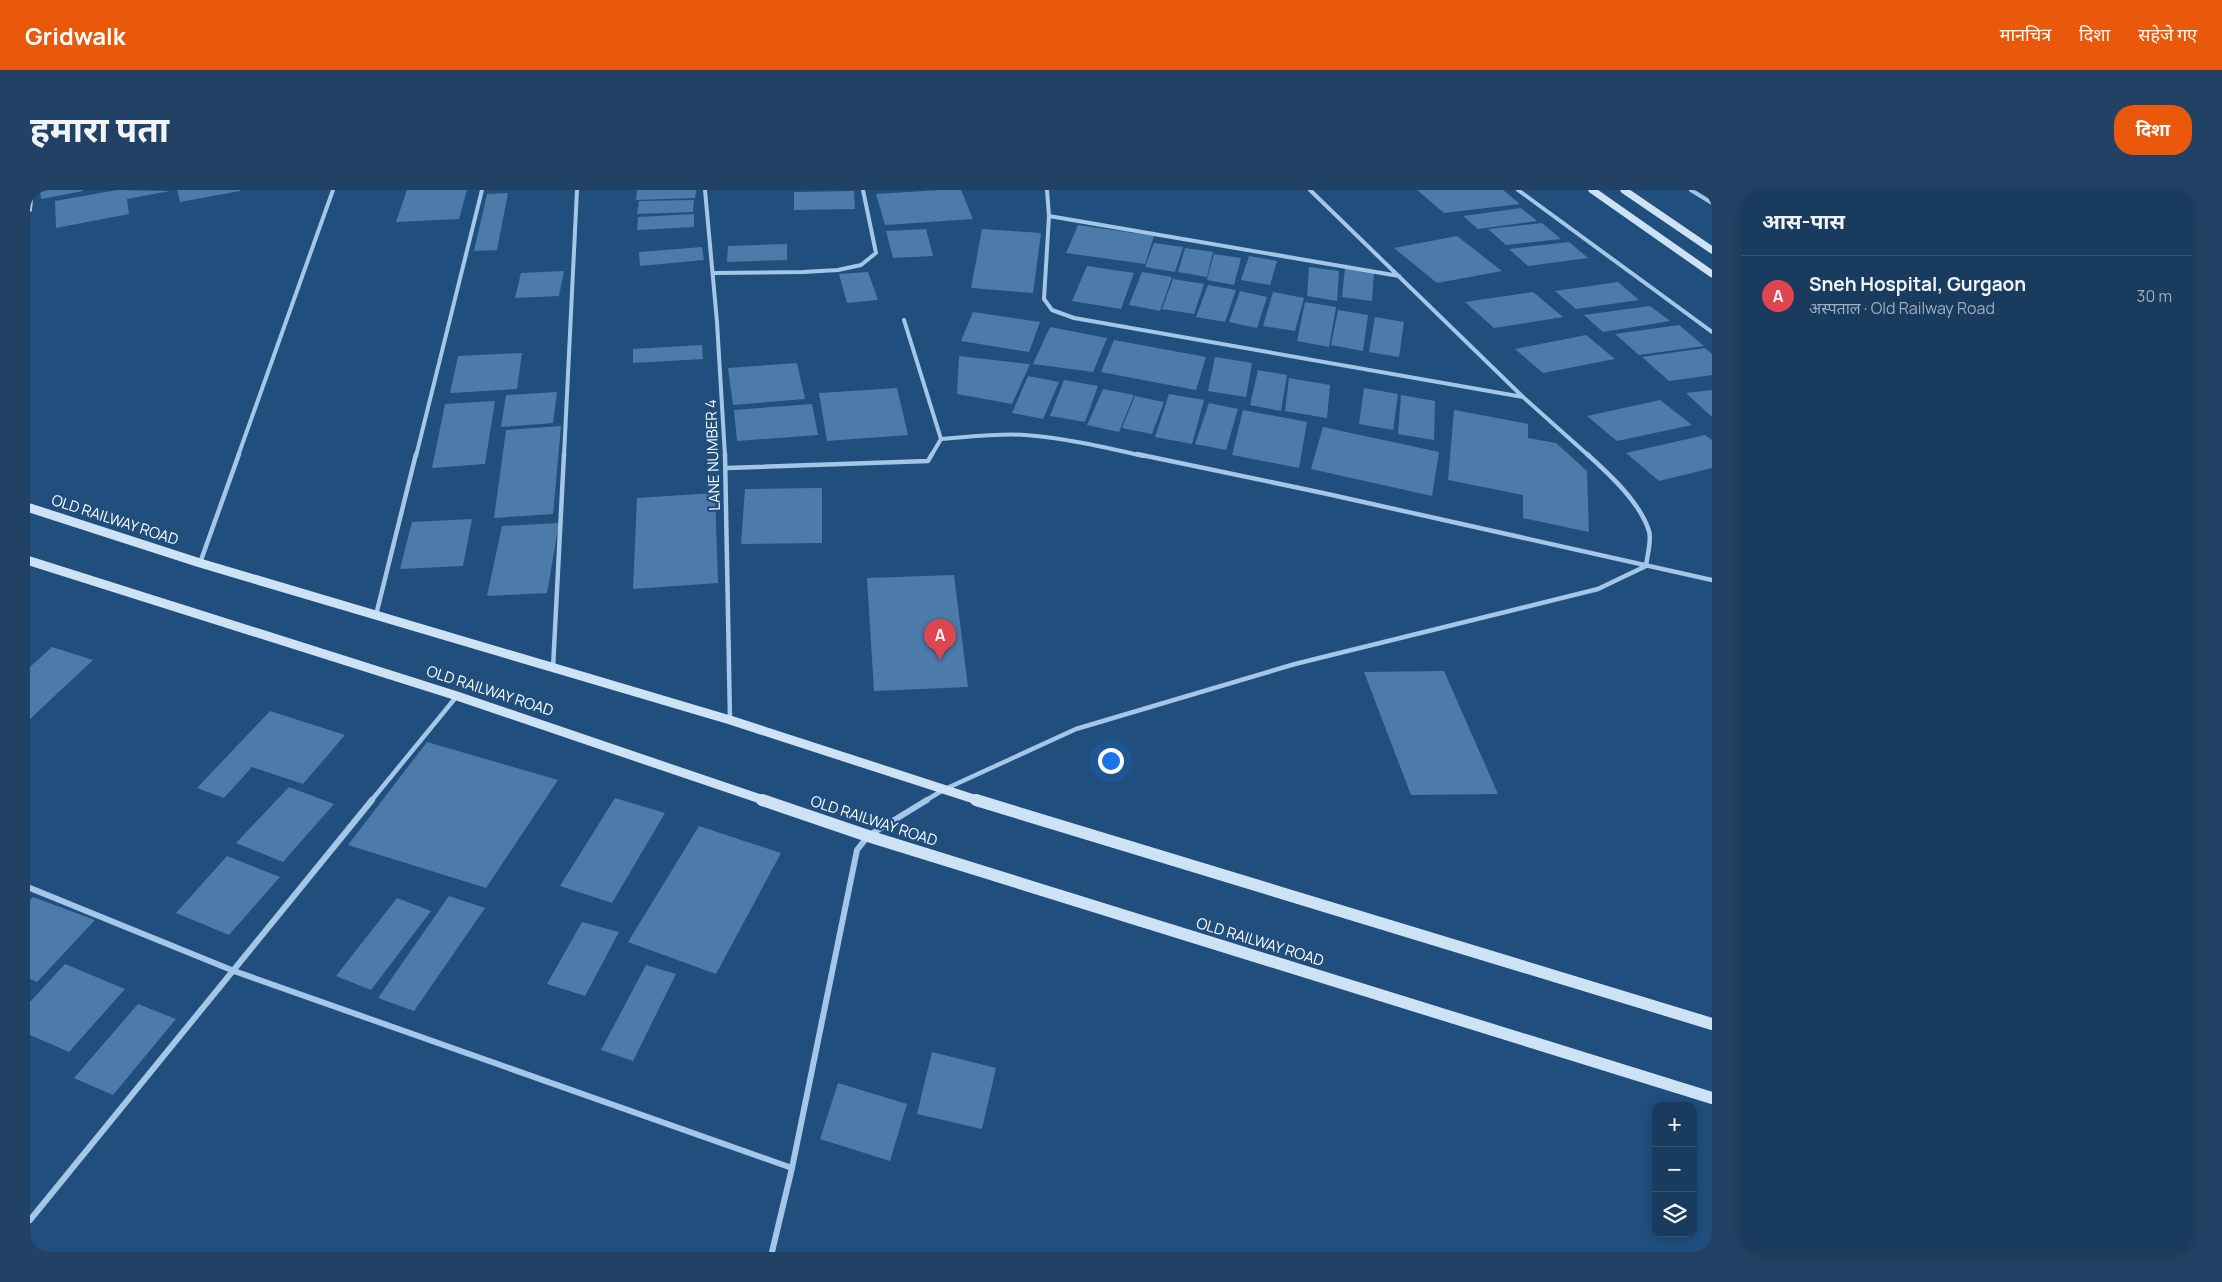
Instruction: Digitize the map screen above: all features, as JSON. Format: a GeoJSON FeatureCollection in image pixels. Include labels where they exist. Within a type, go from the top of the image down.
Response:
{"type":"FeatureCollection","features":[{"type":"Feature","properties":{"kind":"main road"},"geometry":{"type":"LineString","coordinates":[[1592,190],[1712,274]]}},
{"type":"Feature","properties":{"kind":"main road"},"geometry":{"type":"LineString","coordinates":[[1624,190],[1712,250]]}},
{"type":"Feature","properties":{"kind":"main road","name":"OLD RAILWAY ROAD"},"geometry":{"type":"LineString","coordinates":[[30,508],[200,563],[730,720],[943,790],[1712,1024]]}},
{"type":"Feature","properties":{"kind":"main road","name":"OLD RAILWAY ROAD"},"geometry":{"type":"LineString","coordinates":[[30,561],[457,696],[868,836],[1712,1098]]}},
{"type":"Feature","properties":{"kind":"street"},"geometry":{"type":"LineString","coordinates":[[30,210],[32,190]]}},
{"type":"Feature","properties":{"kind":"street"},"geometry":{"type":"LineString","coordinates":[[200,563],[333,190]]}},
{"type":"Feature","properties":{"kind":"street"},"geometry":{"type":"LineString","coordinates":[[376,615],[482,190]]}},
{"type":"Feature","properties":{"kind":"street"},"geometry":{"type":"LineString","coordinates":[[553,669],[577,190]]}},
{"type":"Feature","properties":{"kind":"street","name":"LANE NUMBER 4"},"geometry":{"type":"LineString","coordinates":[[705,190],[715,273],[727,468],[730,720]]}},
{"type":"Feature","properties":{"kind":"street"},"geometry":{"type":"LineString","coordinates":[[715,273],[822,270],[855,267],[870,261],[876,253],[863,190]]}},
{"type":"Feature","properties":{"kind":"street"},"geometry":{"type":"LineString","coordinates":[[1047,190],[1049,216],[1044,300],[1052,310],[1074,318],[1523,397]]}},
{"type":"Feature","properties":{"kind":"street"},"geometry":{"type":"LineString","coordinates":[[1310,190],[1523,397],[1613,477],[1633,502],[1650,532],[1646,566]]}},
{"type":"Feature","properties":{"kind":"street"},"geometry":{"type":"LineString","coordinates":[[1518,190],[1712,332]]}},
{"type":"Feature","properties":{"kind":"street"},"geometry":{"type":"LineString","coordinates":[[1691,190],[1712,203]]}},
{"type":"Feature","properties":{"kind":"street"},"geometry":{"type":"LineString","coordinates":[[1049,216],[1399,276]]}},
{"type":"Feature","properties":{"kind":"street"},"geometry":{"type":"LineString","coordinates":[[727,468],[928,461],[941,439],[904,320]]}},
{"type":"Feature","properties":{"kind":"street"},"geometry":{"type":"LineString","coordinates":[[941,439],[988,435],[1025,435],[1073,441],[1322,493],[1712,580]]}},
{"type":"Feature","properties":{"kind":"street"},"geometry":{"type":"LineString","coordinates":[[772,1252],[792,1168],[857,850],[868,836],[943,790],[1076,729],[1295,664],[1598,589],[1646,566]]}},
{"type":"Feature","properties":{"kind":"street"},"geometry":{"type":"LineString","coordinates":[[30,1220],[457,696]]}},
{"type":"Feature","properties":{"kind":"street"},"geometry":{"type":"LineString","coordinates":[[30,888],[234,971],[792,1168]]}},
{"type":"Feature","properties":{"kind":"building"},"geometry":{"type":"Polygon","coordinates":[[[40,190],[83,190],[83,191],[41,199],[40,190]]]}},
{"type":"Feature","properties":{"kind":"building"},"geometry":{"type":"Polygon","coordinates":[[[117,190],[170,191],[127,199],[129,214],[56,228],[55,201],[117,190]]]}},
{"type":"Feature","properties":{"kind":"building"},"geometry":{"type":"Polygon","coordinates":[[[177,190],[240,190],[240,191],[180,202],[177,190]]]}},
{"type":"Feature","properties":{"kind":"building"},"geometry":{"type":"Polygon","coordinates":[[[407,190],[467,190],[459,219],[396,222],[407,190]]]}},
{"type":"Feature","properties":{"kind":"building"},"geometry":{"type":"Polygon","coordinates":[[[637,190],[696,190],[695,198],[636,200],[637,190]]]}},
{"type":"Feature","properties":{"kind":"building"},"geometry":{"type":"Polygon","coordinates":[[[961,190],[973,219],[885,225],[876,194],[961,190]]]}},
{"type":"Feature","properties":{"kind":"building"},"geometry":{"type":"Polygon","coordinates":[[[1417,190],[1503,190],[1520,204],[1444,213],[1417,190]]]}},
{"type":"Feature","properties":{"kind":"building"},"geometry":{"type":"Polygon","coordinates":[[[854,191],[855,209],[794,210],[794,192],[854,191]]]}},
{"type":"Feature","properties":{"kind":"building"},"geometry":{"type":"Polygon","coordinates":[[[508,193],[497,250],[474,251],[487,194],[508,193]]]}},
{"type":"Feature","properties":{"kind":"building"},"geometry":{"type":"Polygon","coordinates":[[[694,200],[693,212],[637,214],[639,201],[694,200]]]}},
{"type":"Feature","properties":{"kind":"building"},"geometry":{"type":"Polygon","coordinates":[[[1521,208],[1537,221],[1478,229],[1463,216],[1521,208]]]}},
{"type":"Feature","properties":{"kind":"building"},"geometry":{"type":"Polygon","coordinates":[[[694,214],[694,227],[637,230],[638,217],[694,214]]]}},
{"type":"Feature","properties":{"kind":"building"},"geometry":{"type":"Polygon","coordinates":[[[1542,223],[1561,239],[1506,245],[1488,229],[1542,223]]]}},
{"type":"Feature","properties":{"kind":"building"},"geometry":{"type":"Polygon","coordinates":[[[1078,225],[1154,236],[1145,264],[1066,253],[1078,225]]]}},
{"type":"Feature","properties":{"kind":"building"},"geometry":{"type":"Polygon","coordinates":[[[926,229],[933,256],[893,258],[886,231],[926,229]]]}},
{"type":"Feature","properties":{"kind":"building"},"geometry":{"type":"Polygon","coordinates":[[[982,229],[1041,233],[1033,293],[971,288],[982,229]]]}},
{"type":"Feature","properties":{"kind":"building"},"geometry":{"type":"Polygon","coordinates":[[[1457,236],[1502,271],[1437,283],[1394,248],[1457,236]]]}},
{"type":"Feature","properties":{"kind":"building"},"geometry":{"type":"Polygon","coordinates":[[[1569,242],[1588,258],[1528,266],[1509,249],[1569,242]]]}},
{"type":"Feature","properties":{"kind":"building"},"geometry":{"type":"Polygon","coordinates":[[[1154,243],[1183,247],[1175,272],[1145,267],[1154,243]]]}},
{"type":"Feature","properties":{"kind":"building"},"geometry":{"type":"Polygon","coordinates":[[[787,244],[787,260],[727,262],[728,246],[787,244]]]}},
{"type":"Feature","properties":{"kind":"building"},"geometry":{"type":"Polygon","coordinates":[[[702,247],[704,260],[640,266],[639,252],[702,247]]]}},
{"type":"Feature","properties":{"kind":"building"},"geometry":{"type":"Polygon","coordinates":[[[1185,248],[1213,252],[1207,277],[1178,272],[1185,248]]]}},
{"type":"Feature","properties":{"kind":"building"},"geometry":{"type":"Polygon","coordinates":[[[1214,254],[1241,258],[1234,285],[1207,280],[1214,254]]]}},
{"type":"Feature","properties":{"kind":"building"},"geometry":{"type":"Polygon","coordinates":[[[1249,256],[1277,261],[1270,285],[1241,280],[1249,256]]]}},
{"type":"Feature","properties":{"kind":"building"},"geometry":{"type":"Polygon","coordinates":[[[1087,266],[1134,273],[1121,309],[1072,301],[1087,266]]]}},
{"type":"Feature","properties":{"kind":"building"},"geometry":{"type":"Polygon","coordinates":[[[1309,267],[1339,271],[1337,301],[1307,296],[1309,267]]]}},
{"type":"Feature","properties":{"kind":"building"},"geometry":{"type":"Polygon","coordinates":[[[1345,268],[1374,272],[1372,301],[1342,297],[1345,268]]]}},
{"type":"Feature","properties":{"kind":"building"},"geometry":{"type":"Polygon","coordinates":[[[564,271],[559,296],[515,298],[521,273],[564,271]]]}},
{"type":"Feature","properties":{"kind":"building"},"geometry":{"type":"Polygon","coordinates":[[[868,272],[878,300],[847,303],[839,274],[868,272]]]}},
{"type":"Feature","properties":{"kind":"building"},"geometry":{"type":"Polygon","coordinates":[[[1142,272],[1172,277],[1160,311],[1129,305],[1142,272]]]}},
{"type":"Feature","properties":{"kind":"building"},"geometry":{"type":"Polygon","coordinates":[[[1173,279],[1204,284],[1194,314],[1162,309],[1173,279]]]}},
{"type":"Feature","properties":{"kind":"building"},"geometry":{"type":"Polygon","coordinates":[[[1618,282],[1639,300],[1576,309],[1555,291],[1618,282]]]}},
{"type":"Feature","properties":{"kind":"building"},"geometry":{"type":"Polygon","coordinates":[[[1208,285],[1236,290],[1225,322],[1196,317],[1208,285]]]}},
{"type":"Feature","properties":{"kind":"building"},"geometry":{"type":"Polygon","coordinates":[[[1240,291],[1267,297],[1257,328],[1229,322],[1240,291]]]}},
{"type":"Feature","properties":{"kind":"building"},"geometry":{"type":"Polygon","coordinates":[[[1273,292],[1304,298],[1295,331],[1263,326],[1273,292]]]}},
{"type":"Feature","properties":{"kind":"building"},"geometry":{"type":"Polygon","coordinates":[[[1533,292],[1563,317],[1494,328],[1465,302],[1533,292]]]}},
{"type":"Feature","properties":{"kind":"building"},"geometry":{"type":"Polygon","coordinates":[[[1305,302],[1336,307],[1329,347],[1297,341],[1305,302]]]}},
{"type":"Feature","properties":{"kind":"building"},"geometry":{"type":"Polygon","coordinates":[[[1650,306],[1670,321],[1603,332],[1584,315],[1650,306]]]}},
{"type":"Feature","properties":{"kind":"building"},"geometry":{"type":"Polygon","coordinates":[[[1338,310],[1368,315],[1363,351],[1331,345],[1338,310]]]}},
{"type":"Feature","properties":{"kind":"building"},"geometry":{"type":"Polygon","coordinates":[[[973,312],[1040,322],[1029,352],[961,341],[973,312]]]}},
{"type":"Feature","properties":{"kind":"building"},"geometry":{"type":"Polygon","coordinates":[[[1375,317],[1404,322],[1399,357],[1369,352],[1375,317]]]}},
{"type":"Feature","properties":{"kind":"building"},"geometry":{"type":"Polygon","coordinates":[[[1679,325],[1704,346],[1639,355],[1615,334],[1679,325]]]}},
{"type":"Feature","properties":{"kind":"building"},"geometry":{"type":"Polygon","coordinates":[[[1050,327],[1107,338],[1093,372],[1033,364],[1050,327]]]}},
{"type":"Feature","properties":{"kind":"building"},"geometry":{"type":"Polygon","coordinates":[[[1586,335],[1615,359],[1543,373],[1515,349],[1586,335]]]}},
{"type":"Feature","properties":{"kind":"building"},"geometry":{"type":"Polygon","coordinates":[[[1114,340],[1206,357],[1196,390],[1101,372],[1114,340]]]}},
{"type":"Feature","properties":{"kind":"building"},"geometry":{"type":"Polygon","coordinates":[[[702,345],[703,359],[633,363],[633,349],[702,345]]]}},
{"type":"Feature","properties":{"kind":"building"},"geometry":{"type":"Polygon","coordinates":[[[1705,348],[1712,354],[1712,375],[1669,381],[1642,357],[1705,348]]]}},
{"type":"Feature","properties":{"kind":"building"},"geometry":{"type":"Polygon","coordinates":[[[522,353],[517,389],[450,393],[458,356],[522,353]]]}},
{"type":"Feature","properties":{"kind":"building"},"geometry":{"type":"Polygon","coordinates":[[[959,356],[1030,364],[1012,404],[957,394],[959,356]]]}},
{"type":"Feature","properties":{"kind":"building"},"geometry":{"type":"Polygon","coordinates":[[[1215,357],[1252,363],[1246,397],[1208,391],[1215,357]]]}},
{"type":"Feature","properties":{"kind":"building"},"geometry":{"type":"Polygon","coordinates":[[[797,363],[805,399],[733,405],[728,368],[797,363]]]}},
{"type":"Feature","properties":{"kind":"building"},"geometry":{"type":"Polygon","coordinates":[[[1258,370],[1287,375],[1281,411],[1250,405],[1258,370]]]}},
{"type":"Feature","properties":{"kind":"building"},"geometry":{"type":"Polygon","coordinates":[[[1028,376],[1059,382],[1043,419],[1012,413],[1028,376]]]}},
{"type":"Feature","properties":{"kind":"building"},"geometry":{"type":"Polygon","coordinates":[[[1289,378],[1330,385],[1327,418],[1285,411],[1289,378]]]}},
{"type":"Feature","properties":{"kind":"building"},"geometry":{"type":"Polygon","coordinates":[[[1064,380],[1098,386],[1085,422],[1050,416],[1064,380]]]}},
{"type":"Feature","properties":{"kind":"building"},"geometry":{"type":"Polygon","coordinates":[[[897,388],[908,435],[827,441],[819,393],[897,388]]]}},
{"type":"Feature","properties":{"kind":"building"},"geometry":{"type":"Polygon","coordinates":[[[1364,388],[1398,394],[1393,430],[1359,424],[1364,388]]]}},
{"type":"Feature","properties":{"kind":"building"},"geometry":{"type":"Polygon","coordinates":[[[1103,389],[1134,395],[1119,432],[1087,425],[1103,389]]]}},
{"type":"Feature","properties":{"kind":"building"},"geometry":{"type":"Polygon","coordinates":[[[1712,390],[1712,417],[1686,393],[1712,390]]]}},
{"type":"Feature","properties":{"kind":"building"},"geometry":{"type":"Polygon","coordinates":[[[557,392],[553,423],[501,427],[506,395],[557,392]]]}},
{"type":"Feature","properties":{"kind":"building"},"geometry":{"type":"Polygon","coordinates":[[[1169,394],[1204,400],[1192,444],[1155,437],[1169,394]]]}},
{"type":"Feature","properties":{"kind":"building"},"geometry":{"type":"Polygon","coordinates":[[[1401,395],[1435,401],[1434,440],[1398,434],[1401,395]]]}},
{"type":"Feature","properties":{"kind":"building"},"geometry":{"type":"Polygon","coordinates":[[[1135,396],[1164,402],[1152,434],[1122,428],[1135,396]]]}},
{"type":"Feature","properties":{"kind":"building"},"geometry":{"type":"Polygon","coordinates":[[[1660,400],[1692,425],[1617,441],[1587,416],[1660,400]]]}},
{"type":"Feature","properties":{"kind":"building"},"geometry":{"type":"Polygon","coordinates":[[[495,401],[485,464],[432,468],[445,404],[495,401]]]}},
{"type":"Feature","properties":{"kind":"building"},"geometry":{"type":"Polygon","coordinates":[[[1209,403],[1238,409],[1226,450],[1195,444],[1209,403]]]}},
{"type":"Feature","properties":{"kind":"building"},"geometry":{"type":"Polygon","coordinates":[[[812,404],[818,435],[737,441],[734,410],[812,404]]]}},
{"type":"Feature","properties":{"kind":"building"},"geometry":{"type":"Polygon","coordinates":[[[1243,410],[1307,422],[1299,468],[1232,455],[1243,410]]]}},
{"type":"Feature","properties":{"kind":"building"},"geometry":{"type":"Polygon","coordinates":[[[1454,410],[1528,424],[1528,438],[1556,443],[1587,471],[1589,532],[1523,518],[1523,495],[1448,480],[1454,410]]]}},
{"type":"Feature","properties":{"kind":"building"},"geometry":{"type":"Polygon","coordinates":[[[561,426],[553,514],[494,518],[506,430],[561,426]]]}},
{"type":"Feature","properties":{"kind":"building"},"geometry":{"type":"Polygon","coordinates":[[[1323,427],[1439,452],[1432,496],[1311,469],[1323,427]]]}},
{"type":"Feature","properties":{"kind":"building"},"geometry":{"type":"Polygon","coordinates":[[[1705,435],[1712,440],[1712,468],[1659,481],[1626,453],[1705,435]]]}},
{"type":"Feature","properties":{"kind":"building"},"geometry":{"type":"Polygon","coordinates":[[[822,488],[822,543],[741,544],[745,489],[822,488]]]}},
{"type":"Feature","properties":{"kind":"building"},"geometry":{"type":"Polygon","coordinates":[[[715,493],[718,583],[633,589],[637,498],[715,493]]]}},
{"type":"Feature","properties":{"kind":"building"},"geometry":{"type":"Polygon","coordinates":[[[472,519],[463,566],[400,569],[412,522],[472,519]]]}},
{"type":"Feature","properties":{"kind":"building"},"geometry":{"type":"Polygon","coordinates":[[[559,523],[547,593],[487,596],[502,526],[559,523]]]}},
{"type":"Feature","properties":{"kind":"building"},"geometry":{"type":"Polygon","coordinates":[[[954,575],[968,687],[874,691],[867,578],[954,575]]]}},
{"type":"Feature","properties":{"kind":"building"},"geometry":{"type":"Polygon","coordinates":[[[52,647],[93,660],[30,719],[30,667],[52,647]]]}},
{"type":"Feature","properties":{"kind":"building"},"geometry":{"type":"Polygon","coordinates":[[[1444,671],[1498,794],[1411,795],[1364,672],[1444,671]]]}},
{"type":"Feature","properties":{"kind":"building"},"geometry":{"type":"Polygon","coordinates":[[[270,711],[345,735],[303,784],[252,767],[224,798],[197,788],[270,711]]]}},
{"type":"Feature","properties":{"kind":"building"},"geometry":{"type":"Polygon","coordinates":[[[427,742],[558,780],[486,888],[348,845],[427,742]]]}},
{"type":"Feature","properties":{"kind":"building"},"geometry":{"type":"Polygon","coordinates":[[[289,787],[334,804],[283,862],[236,843],[289,787]]]}},
{"type":"Feature","properties":{"kind":"building"},"geometry":{"type":"Polygon","coordinates":[[[615,798],[665,813],[612,903],[560,886],[615,798]]]}},
{"type":"Feature","properties":{"kind":"building"},"geometry":{"type":"Polygon","coordinates":[[[699,826],[781,853],[716,974],[628,942],[699,826]]]}},
{"type":"Feature","properties":{"kind":"building"},"geometry":{"type":"Polygon","coordinates":[[[227,856],[280,877],[229,935],[176,913],[227,856]]]}},
{"type":"Feature","properties":{"kind":"building"},"geometry":{"type":"Polygon","coordinates":[[[449,896],[485,908],[414,1011],[378,998],[449,896]]]}},
{"type":"Feature","properties":{"kind":"building"},"geometry":{"type":"Polygon","coordinates":[[[33,897],[95,920],[37,982],[30,979],[30,900],[33,897]]]}},
{"type":"Feature","properties":{"kind":"building"},"geometry":{"type":"Polygon","coordinates":[[[397,898],[431,911],[371,990],[336,976],[397,898]]]}},
{"type":"Feature","properties":{"kind":"building"},"geometry":{"type":"Polygon","coordinates":[[[582,922],[619,932],[585,996],[547,984],[582,922]]]}},
{"type":"Feature","properties":{"kind":"building"},"geometry":{"type":"Polygon","coordinates":[[[65,964],[125,989],[69,1052],[30,1035],[30,1002],[65,964]]]}},
{"type":"Feature","properties":{"kind":"building"},"geometry":{"type":"Polygon","coordinates":[[[646,965],[676,974],[633,1061],[601,1050],[646,965]]]}},
{"type":"Feature","properties":{"kind":"building"},"geometry":{"type":"Polygon","coordinates":[[[138,1004],[176,1019],[113,1095],[74,1078],[138,1004]]]}},
{"type":"Feature","properties":{"kind":"building"},"geometry":{"type":"Polygon","coordinates":[[[932,1052],[996,1068],[982,1129],[917,1114],[932,1052]]]}},
{"type":"Feature","properties":{"kind":"building"},"geometry":{"type":"Polygon","coordinates":[[[838,1083],[907,1104],[890,1161],[820,1139],[838,1083]]]}},
{"type":"Feature","properties":{"kind":"place","name":"Sneh Hospital, Gurgaon"},"geometry":{"type":"Point","coordinates":[940,660]}}]}
